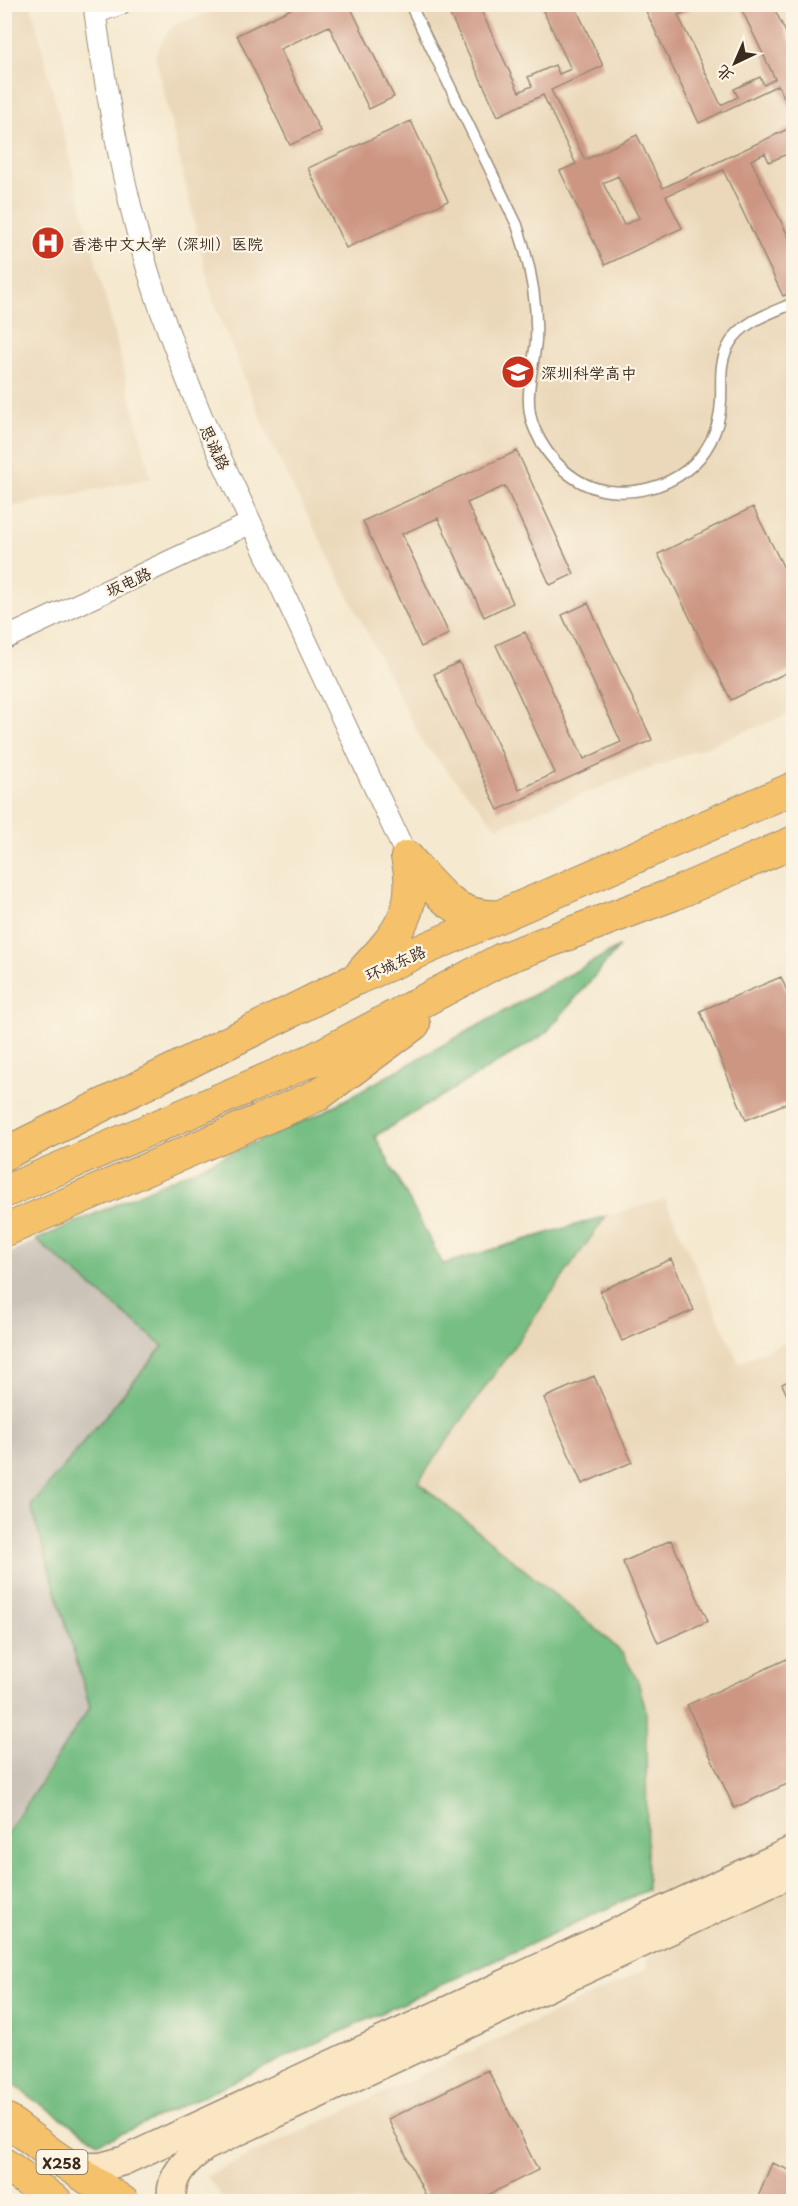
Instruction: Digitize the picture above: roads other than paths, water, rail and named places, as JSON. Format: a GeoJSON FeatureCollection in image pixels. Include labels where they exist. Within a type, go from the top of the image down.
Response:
{"type":"FeatureCollection","features":[{"type":"Feature","properties":{"kind":"main road","name":"环城东路"},"geometry":{"type":"LineString","coordinates":[[4,1154],[357,979],[794,788]]}},
{"type":"Feature","properties":{"kind":"main road"},"geometry":{"type":"LineString","coordinates":[[4,1192],[314,1059],[502,959],[674,894],[794,842]]}},
{"type":"Feature","properties":{"kind":"main road"},"geometry":{"type":"LineString","coordinates":[[407,856],[438,892],[456,907],[478,915],[501,916]]}},
{"type":"Feature","properties":{"kind":"main road"},"geometry":{"type":"LineString","coordinates":[[4,1131],[291,1002],[357,979],[392,940],[405,917],[411,893],[407,856]]}},
{"type":"Feature","properties":{"kind":"main road"},"geometry":{"type":"LineString","coordinates":[[4,1231],[318,1095],[502,959]]}},
{"type":"Feature","properties":{"kind":"main road","name":"X258"},"geometry":{"type":"LineString","coordinates":[[4,2118],[70,2167],[123,2202]]}},
{"type":"Feature","properties":{"kind":"main road","name":"X258"},"geometry":{"type":"LineString","coordinates":[[4,2163],[57,2202]]}},
{"type":"Feature","properties":{"kind":"street","name":"思诚路"},"geometry":{"type":"LineString","coordinates":[[120,4],[95,14],[104,84],[117,153],[154,290],[177,356],[204,422],[407,856]]}},
{"type":"Feature","properties":{"kind":"street","name":"坂电路"},"geometry":{"type":"LineString","coordinates":[[4,639],[251,523]]}},
{"type":"Feature","properties":{"kind":"street"},"geometry":{"type":"LineString","coordinates":[[70,2167],[101,2167],[123,2161],[794,1850]]}},
{"type":"Feature","properties":{"kind":"street"},"geometry":{"type":"LineString","coordinates":[[172,2202],[171,2193],[177,2173],[188,2157],[206,2146],[794,1872]]}},
{"type":"Feature","properties":{"kind":"lane"},"geometry":{"type":"LineString","coordinates":[[410,4],[517,225],[530,262],[536,302],[536,321],[529,405],[534,428],[545,450],[561,468],[581,482],[603,490],[619,492],[651,489],[673,480],[693,465],[708,446],[717,424],[721,401],[722,360],[730,342],[743,328],[759,318],[794,303]]}},
{"type":"Feature","properties":{"kind":"place","name":"香港中文大学（深圳）医院"},"geometry":{"type":"Point","coordinates":[48,243]}},
{"type":"Feature","properties":{"kind":"place","name":"深圳科学高中"},"geometry":{"type":"Point","coordinates":[518,372]}}]}
